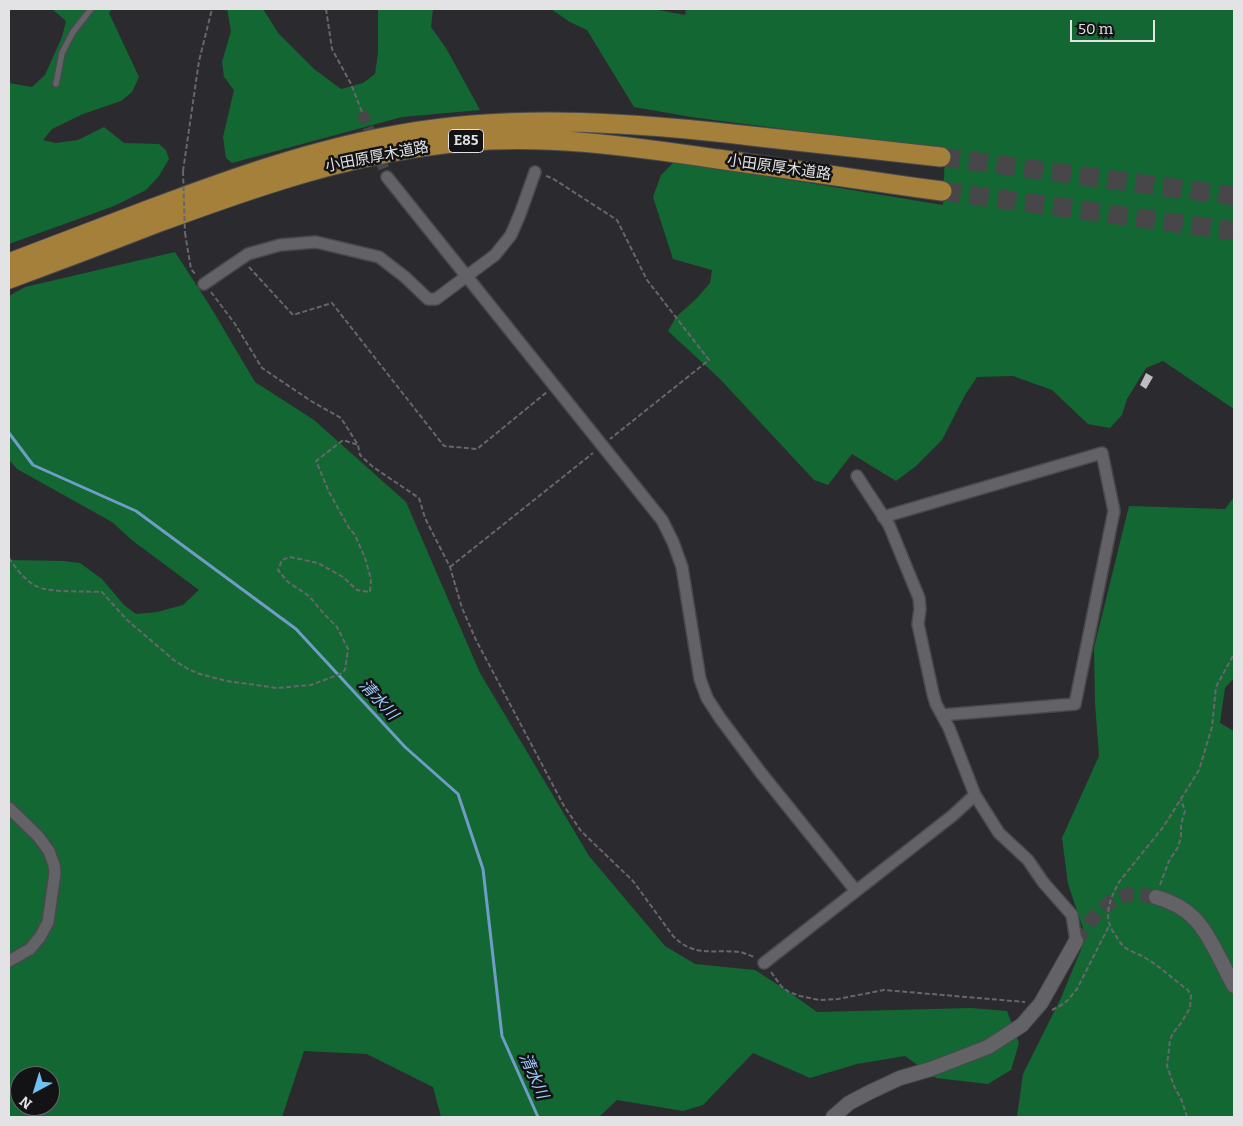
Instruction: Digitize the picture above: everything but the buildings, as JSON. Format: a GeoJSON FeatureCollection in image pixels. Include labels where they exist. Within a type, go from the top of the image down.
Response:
{"type":"FeatureCollection","features":[{"type":"Feature","properties":{"kind":"highway","name":"小田原厚木道路"},"geometry":{"type":"LineString","coordinates":[[9,263],[202,190],[270,167],[344,146],[401,134],[462,126],[510,122],[596,123],[695,130],[941,157]]}},
{"type":"Feature","properties":{"kind":"highway","name":"小田原厚木道路"},"geometry":{"type":"LineString","coordinates":[[9,279],[205,205],[338,162],[403,149],[464,142],[512,140],[611,145],[942,191]]}},
{"type":"Feature","properties":{"kind":"street"},"geometry":{"type":"LineString","coordinates":[[204,284],[248,254],[280,245],[316,242],[379,257],[405,277],[428,299],[436,299],[495,255],[511,235],[535,172]]}},
{"type":"Feature","properties":{"kind":"street"},"geometry":{"type":"LineString","coordinates":[[387,177],[662,520],[673,542],[682,567],[700,679],[707,698],[761,773],[856,891]]}},
{"type":"Feature","properties":{"kind":"street"},"geometry":{"type":"LineString","coordinates":[[883,517],[1102,453],[1114,511],[1075,704],[942,715]]}},
{"type":"Feature","properties":{"kind":"street"},"geometry":{"type":"LineString","coordinates":[[833,1117],[849,1103],[870,1092],[900,1078],[931,1069],[988,1046],[1022,1025],[1041,1003],[1076,941],[1072,915],[1043,882],[1028,860],[999,833],[975,795],[949,728],[933,694],[918,624],[919,598],[889,525],[857,476]]}},
{"type":"Feature","properties":{"kind":"street"},"geometry":{"type":"LineString","coordinates":[[764,963],[952,816],[975,795]]}},
{"type":"Feature","properties":{"kind":"street"},"geometry":{"type":"LineString","coordinates":[[9,808],[38,836],[49,851],[55,873],[48,922],[40,937],[30,949],[9,961]]}},
{"type":"Feature","properties":{"kind":"street"},"geometry":{"type":"LineString","coordinates":[[1156,897],[1168,900],[1194,918],[1207,936],[1234,986]]}},
{"type":"Feature","properties":{"kind":"lane"},"geometry":{"type":"LineString","coordinates":[[56,84],[62,54],[73,32],[91,9]]}},
{"type":"Feature","properties":{"kind":"path"},"geometry":{"type":"LineString","coordinates":[[212,9],[200,61],[183,170],[190,269],[235,324],[262,368],[311,401],[341,418],[358,445],[360,455],[373,468],[419,498],[425,518],[450,567],[462,608],[476,640],[564,806],[581,831],[633,881],[679,942],[691,949],[714,952],[742,952],[757,958],[764,963],[789,992],[820,1000],[838,999],[884,990],[1041,1003]]}},
{"type":"Feature","properties":{"kind":"path"},"geometry":{"type":"LineString","coordinates":[[326,9],[332,49],[351,84],[362,112]]}},
{"type":"Feature","properties":{"kind":"path"},"geometry":{"type":"LineString","coordinates":[[450,567],[709,360],[647,280],[617,220],[552,178],[535,172]]}},
{"type":"Feature","properties":{"kind":"path"},"geometry":{"type":"LineString","coordinates":[[242,258],[293,314],[332,303],[444,446],[476,449],[555,386]]}},
{"type":"Feature","properties":{"kind":"path"},"geometry":{"type":"LineString","coordinates":[[9,558],[21,575],[36,587],[55,590],[102,592],[134,626],[175,661],[194,672],[227,681],[277,688],[312,685],[340,674],[345,670],[348,649],[337,627],[309,596],[288,582],[278,570],[282,560],[290,557],[318,563],[343,577],[358,590],[370,592],[371,579],[364,558],[354,535],[329,492],[316,461],[343,440],[358,445]]}},
{"type":"Feature","properties":{"kind":"path"},"geometry":{"type":"LineString","coordinates":[[1156,897],[1169,861],[1178,847],[1181,837],[1181,824],[1185,811],[1181,799]]}},
{"type":"Feature","properties":{"kind":"path"},"geometry":{"type":"LineString","coordinates":[[1028,1018],[1060,1006],[1068,1000],[1077,989],[1110,924]]}},
{"type":"Feature","properties":{"kind":"green space"},"geometry":{"type":"Polygon","coordinates":[[[52,9],[112,9],[109,13],[139,77],[132,92],[121,101],[83,114],[52,129],[43,140],[56,143],[78,140],[104,127],[124,143],[159,144],[166,150],[169,159],[159,176],[146,190],[114,206],[9,244],[9,83],[32,87],[45,75],[62,37],[66,21],[52,9]]]}},
{"type":"Feature","properties":{"kind":"green space"},"geometry":{"type":"Polygon","coordinates":[[[227,9],[263,9],[279,34],[314,69],[341,89],[363,83],[375,74],[378,53],[378,9],[433,9],[431,27],[446,48],[480,110],[402,117],[232,163],[226,158],[223,137],[234,90],[224,77],[222,62],[231,31],[227,9]]]}},
{"type":"Feature","properties":{"kind":"green space"},"geometry":{"type":"Polygon","coordinates":[[[551,9],[653,9],[685,15],[686,9],[1234,9],[1234,409],[1163,361],[1146,368],[1127,399],[1122,415],[1110,428],[1088,424],[1052,390],[1013,376],[977,377],[965,395],[942,440],[916,466],[896,481],[852,454],[828,485],[814,480],[719,378],[668,331],[676,317],[710,283],[712,270],[673,259],[653,197],[661,175],[675,161],[943,205],[945,150],[691,117],[634,107],[587,30],[570,22],[551,9]]]}},
{"type":"Feature","properties":{"kind":"green space"},"geometry":{"type":"Polygon","coordinates":[[[175,252],[210,306],[255,382],[314,420],[406,502],[480,673],[589,856],[665,946],[695,964],[755,970],[817,1012],[971,1008],[1007,1011],[1019,1043],[1011,1070],[988,1084],[936,1078],[905,1056],[857,1064],[810,1078],[753,1053],[703,1105],[683,1111],[617,1100],[599,1117],[441,1117],[433,1087],[367,1054],[304,1051],[282,1117],[9,1117],[9,560],[80,563],[102,579],[124,605],[136,614],[157,612],[183,605],[199,590],[133,541],[112,522],[17,469],[9,460],[9,296],[25,287],[175,252]]]}},
{"type":"Feature","properties":{"kind":"green space"},"geometry":{"type":"Polygon","coordinates":[[[1234,497],[1234,678],[1225,688],[1220,723],[1234,731],[1234,1117],[1017,1117],[1023,1074],[1061,998],[1086,937],[1068,884],[1062,838],[1099,756],[1095,703],[1094,648],[1129,506],[1225,509],[1234,497]]]}},
{"type":"Feature","properties":{"kind":"waterway","name":"清水川"},"geometry":{"type":"LineString","coordinates":[[9,433],[33,465],[136,511],[296,629],[405,747],[458,794],[483,869],[502,1036],[538,1117]]}},
{"type":"Feature","properties":{"kind":"tunnel"},"geometry":{"type":"LineString","coordinates":[[362,112],[387,177]]}},
{"type":"Feature","properties":{"kind":"tunnel"},"geometry":{"type":"LineString","coordinates":[[941,157],[1234,196]]}},
{"type":"Feature","properties":{"kind":"tunnel"},"geometry":{"type":"LineString","coordinates":[[942,191],[1234,231]]}},
{"type":"Feature","properties":{"kind":"tunnel"},"geometry":{"type":"LineString","coordinates":[[1076,941],[1099,912],[1114,900],[1132,894],[1156,897]]}}]}
